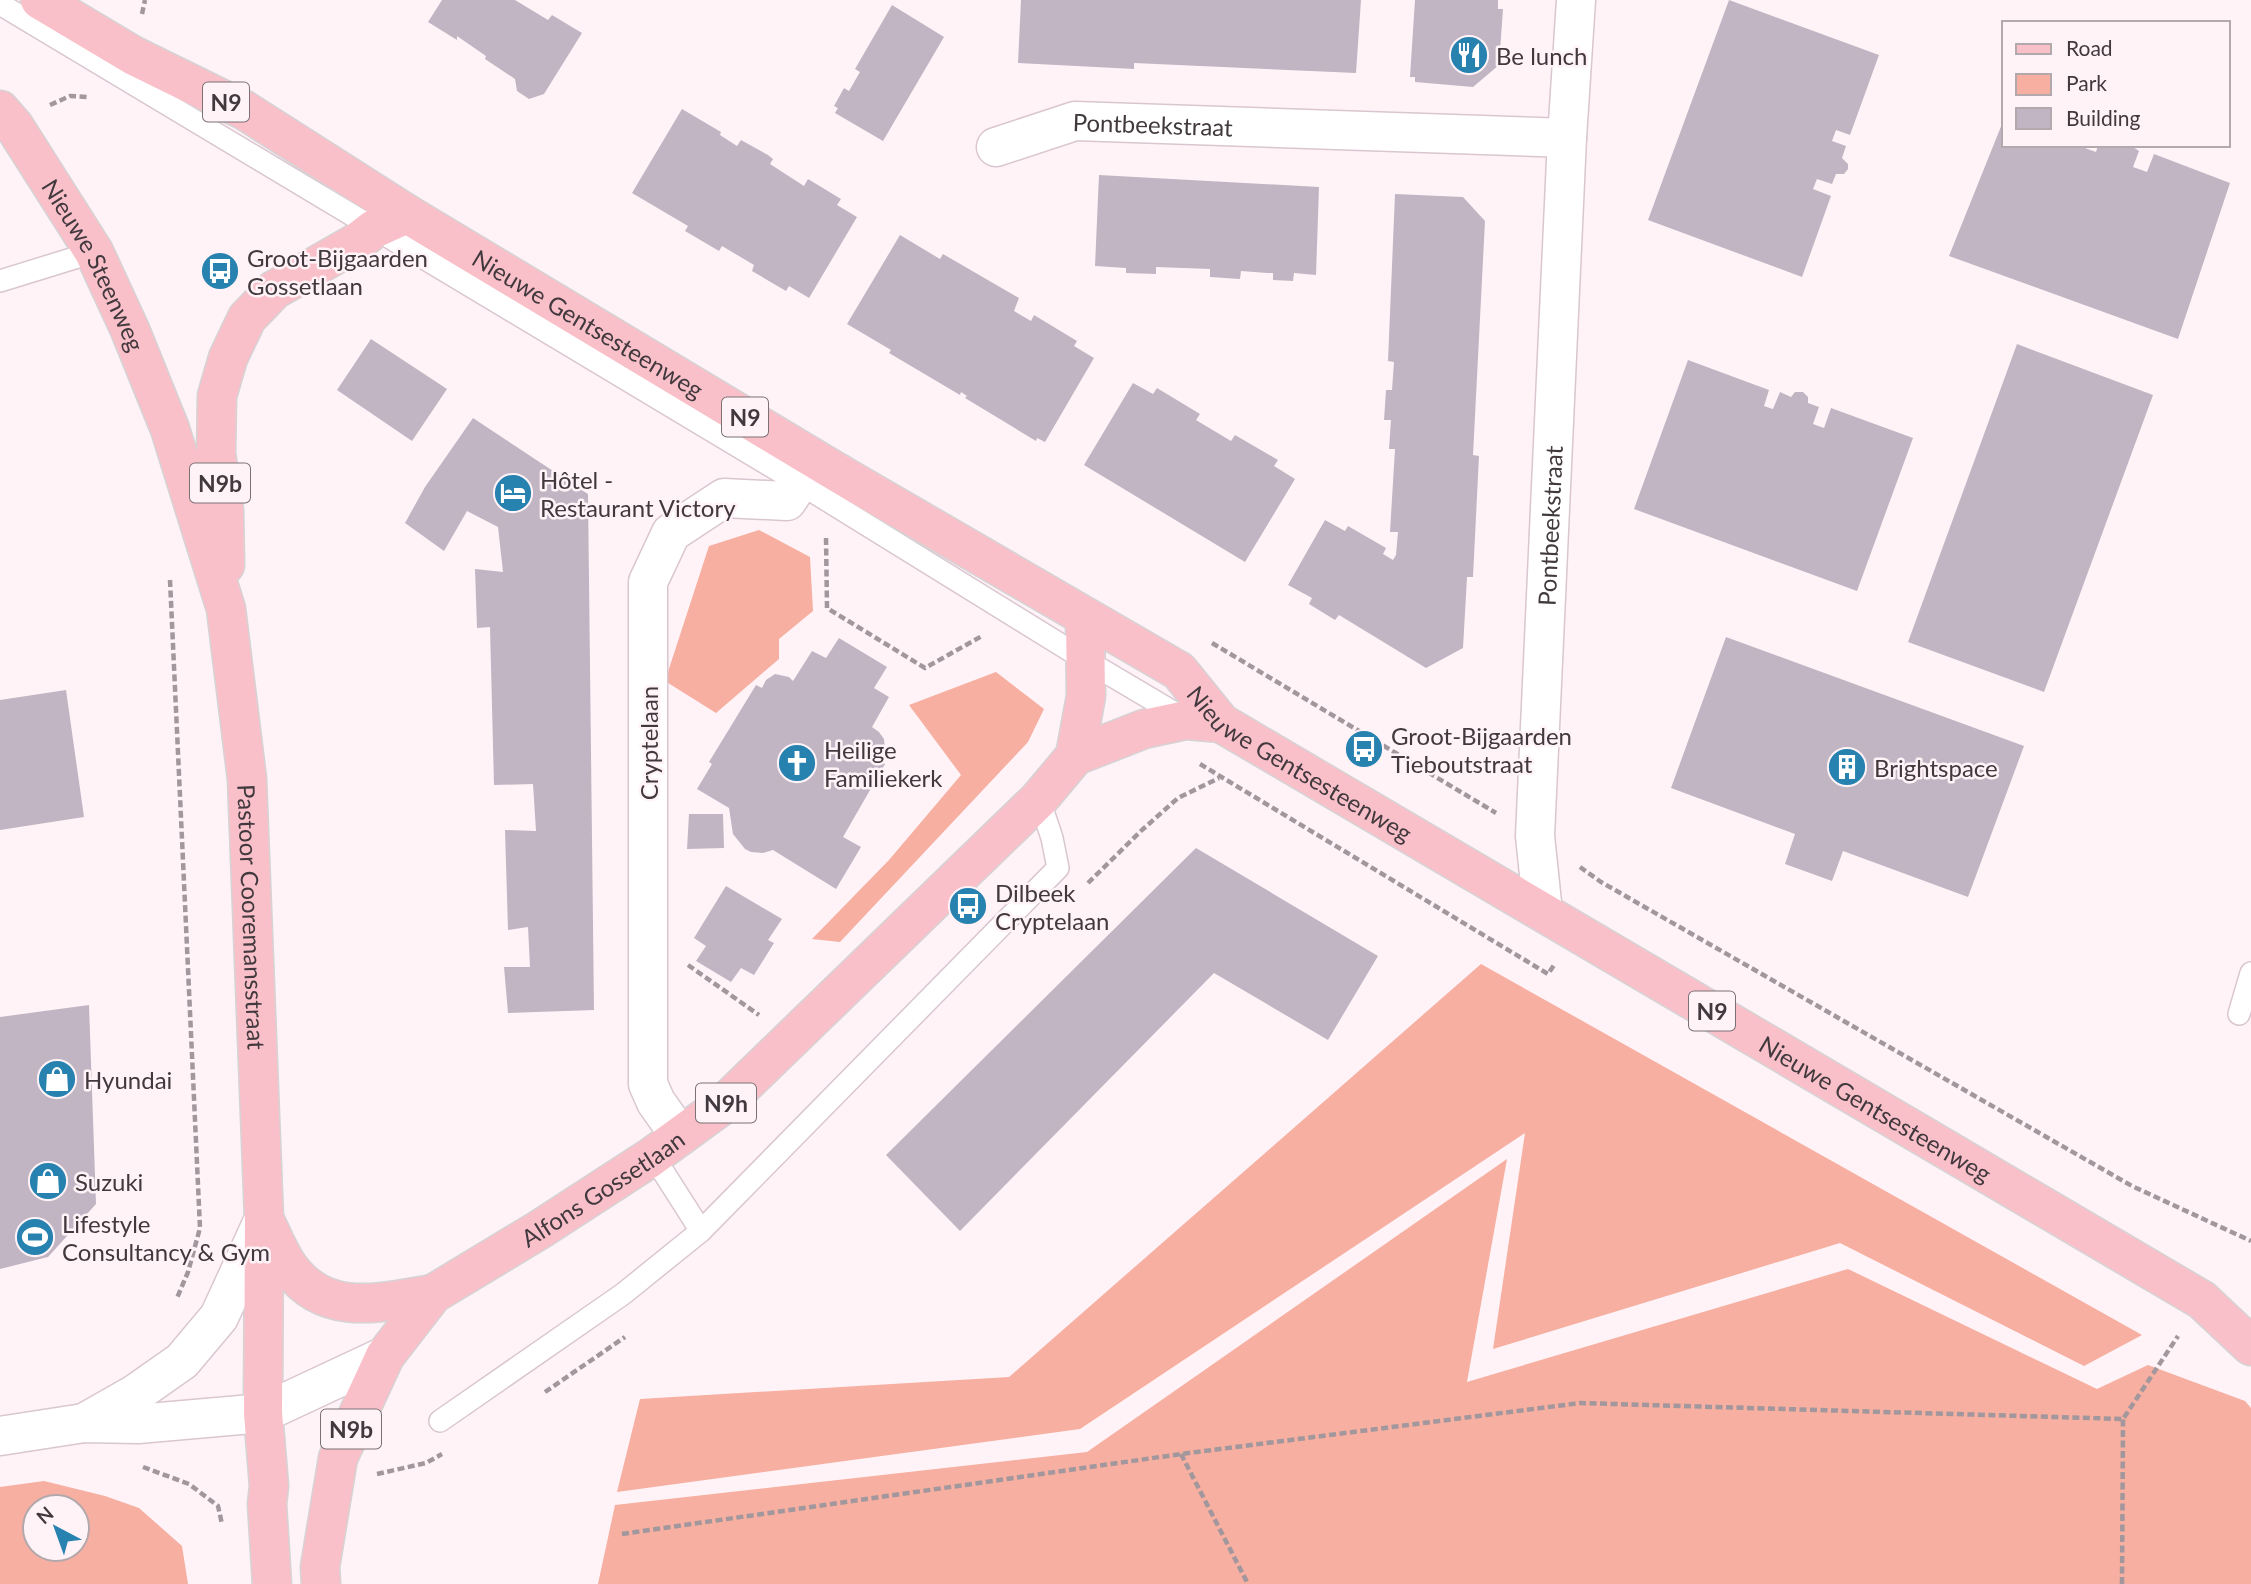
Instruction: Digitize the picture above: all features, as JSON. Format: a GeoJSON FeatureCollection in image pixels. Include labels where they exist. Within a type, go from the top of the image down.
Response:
{"type":"FeatureCollection","features":[{"type":"Feature","properties":{"kind":"main road","name":"N9"},"geometry":{"type":"LineString","coordinates":[[40,0],[134,56],[244,110],[391,221]]}},
{"type":"Feature","properties":{"kind":"main road","name":"Nieuwe Steenweg"},"geometry":{"type":"LineString","coordinates":[[0,110],[14,126],[94,252],[130,330],[170,429]]}},
{"type":"Feature","properties":{"kind":"main road","name":"Nieuwe Gentsesteenweg"},"geometry":{"type":"LineString","coordinates":[[391,221],[838,473],[1179,671],[1204,721],[1542,912],[2202,1300],[2251,1346]]}},
{"type":"Feature","properties":{"kind":"main road","name":"N9b"},"geometry":{"type":"LineString","coordinates":[[226,609],[224,510],[216,454],[217,396],[228,358],[247,318],[274,290],[391,221]]}},
{"type":"Feature","properties":{"kind":"main road","name":"Pastoor Cooremansstraat"},"geometry":{"type":"LineString","coordinates":[[170,429],[226,609],[247,779],[264,1219],[263,1413]]}},
{"type":"Feature","properties":{"kind":"main road","name":"N9h"},"geometry":{"type":"LineString","coordinates":[[1075,756],[1086,696],[1085,617]]}},
{"type":"Feature","properties":{"kind":"main road","name":"N9h"},"geometry":{"type":"LineString","coordinates":[[1075,756],[1144,729],[1204,721]]}},
{"type":"Feature","properties":{"kind":"main road","name":"Alfons Gossetlaan"},"geometry":{"type":"LineString","coordinates":[[321,1584],[320,1567],[338,1458],[385,1356],[432,1294],[539,1230],[665,1147],[724,1104],[1039,799],[1075,756]]}},
{"type":"Feature","properties":{"kind":"main road"},"geometry":{"type":"LineString","coordinates":[[264,1219],[290,1269],[310,1289],[330,1299],[355,1304],[432,1294]]}},
{"type":"Feature","properties":{"kind":"main road","name":"Nieuwe Gentsesteenweg"},"geometry":{"type":"LineString","coordinates":[[2202,1300],[2251,1315]]}},
{"type":"Feature","properties":{"kind":"main road","name":"N9b"},"geometry":{"type":"LineString","coordinates":[[263,1413],[269,1486],[267,1504],[272,1584]]}},
{"type":"Feature","properties":{"kind":"street","name":"Pontbeekstraat"},"geometry":{"type":"LineString","coordinates":[[1542,912],[1535,836],[1567,138],[1576,0]]}},
{"type":"Feature","properties":{"kind":"street","name":"Pontbeekstraat"},"geometry":{"type":"LineString","coordinates":[[996,147],[1075,121],[1567,138]]}},
{"type":"Feature","properties":{"kind":"street","name":"Cryptelaan"},"geometry":{"type":"LineString","coordinates":[[665,1147],[656,1102],[648,1084],[648,582],[671,533],[724,498],[787,501],[799,483],[838,473]]}},
{"type":"Feature","properties":{"kind":"street"},"geometry":{"type":"LineString","coordinates":[[84,1423],[135,1394],[182,1361],[219,1317],[264,1219]]}},
{"type":"Feature","properties":{"kind":"street"},"geometry":{"type":"LineString","coordinates":[[0,1436],[84,1423],[138,1424],[263,1413],[385,1356]]}},
{"type":"Feature","properties":{"kind":"lane","name":"N9"},"geometry":{"type":"LineString","coordinates":[[0,4],[391,221],[799,483],[1087,661],[1204,721]]}},
{"type":"Feature","properties":{"kind":"lane"},"geometry":{"type":"LineString","coordinates":[[0,281],[94,252]]}},
{"type":"Feature","properties":{"kind":"lane"},"geometry":{"type":"LineString","coordinates":[[440,1421],[623,1294],[701,1231],[1058,868],[1052,838],[1039,799]]}},
{"type":"Feature","properties":{"kind":"lane"},"geometry":{"type":"LineString","coordinates":[[2239,1014],[2251,973]]}},
{"type":"Feature","properties":{"kind":"lane"},"geometry":{"type":"LineString","coordinates":[[665,1147],[664,1173],[701,1231]]}},
{"type":"Feature","properties":{"kind":"path"},"geometry":{"type":"LineString","coordinates":[[826,526],[827,608],[925,668],[986,634]]}},
{"type":"Feature","properties":{"kind":"path"},"geometry":{"type":"LineString","coordinates":[[170,572],[200,1228],[188,1272],[174,1305]]}},
{"type":"Feature","properties":{"kind":"path"},"geometry":{"type":"LineString","coordinates":[[1601,882],[2132,1186],[2251,1241]]}},
{"type":"Feature","properties":{"kind":"path"},"geometry":{"type":"LineString","coordinates":[[648,937],[794,1039]]}},
{"type":"Feature","properties":{"kind":"path"},"geometry":{"type":"LineString","coordinates":[[2122,1584],[2123,1419],[2202,1300]]}},
{"type":"Feature","properties":{"kind":"path"},"geometry":{"type":"LineString","coordinates":[[622,1534],[1181,1454],[1580,1403],[2123,1419]]}},
{"type":"Feature","properties":{"kind":"path"},"geometry":{"type":"LineString","coordinates":[[138,1424],[143,1467],[189,1484],[218,1506],[222,1524]]}},
{"type":"Feature","properties":{"kind":"path"},"geometry":{"type":"LineString","coordinates":[[1181,1454],[1248,1584]]}},
{"type":"Feature","properties":{"kind":"green space"},"geometry":{"type":"Polygon","coordinates":[[[759,530],[810,557],[813,611],[779,639],[779,659],[716,713],[665,681],[709,546],[759,530]]]}},
{"type":"Feature","properties":{"kind":"green space"},"geometry":{"type":"Polygon","coordinates":[[[996,672],[1044,709],[1028,742],[840,942],[812,939],[889,860],[961,775],[909,705],[996,672]]]}},
{"type":"Feature","properties":{"kind":"green space"},"geometry":{"type":"Polygon","coordinates":[[[1481,964],[2142,1335],[2084,1366],[1840,1243],[1493,1349],[1525,1133],[1080,1429],[617,1492],[640,1399],[1009,1377],[1481,964]]]}},
{"type":"Feature","properties":{"kind":"green space"},"geometry":{"type":"Polygon","coordinates":[[[1507,1159],[1467,1382],[1848,1269],[2097,1389],[2148,1365],[2245,1401],[2251,1408],[2251,1584],[598,1584],[615,1505],[1087,1452],[1507,1159]]]}},
{"type":"Feature","properties":{"kind":"green space"},"geometry":{"type":"Polygon","coordinates":[[[44,1481],[105,1496],[139,1508],[182,1546],[188,1584],[0,1584],[0,1487],[44,1481]]]}},
{"type":"Feature","properties":{"kind":"building"},"geometry":{"type":"Polygon","coordinates":[[[442,0],[515,0],[548,20],[552,15],[582,33],[544,94],[529,99],[517,91],[515,79],[485,59],[486,56],[457,36],[457,40],[428,22],[442,0]]]}},
{"type":"Feature","properties":{"kind":"building"},"geometry":{"type":"Polygon","coordinates":[[[1021,0],[1361,0],[1356,73],[1134,63],[1134,69],[1018,63],[1021,0]]]}},
{"type":"Feature","properties":{"kind":"building"},"geometry":{"type":"Polygon","coordinates":[[[1415,0],[1498,0],[1498,9],[1503,9],[1499,65],[1473,87],[1415,82],[1415,77],[1410,77],[1415,0]]]}},
{"type":"Feature","properties":{"kind":"building"},"geometry":{"type":"Polygon","coordinates":[[[1729,0],[1879,55],[1850,135],[1836,130],[1832,141],[1846,146],[1842,158],[1848,164],[1848,169],[1844,174],[1836,174],[1832,184],[1817,179],[1813,189],[1831,196],[1802,277],[1648,220],[1729,0]]]}},
{"type":"Feature","properties":{"kind":"building"},"geometry":{"type":"Polygon","coordinates":[[[892,5],[944,37],[883,141],[835,113],[838,108],[834,106],[844,88],[849,91],[860,72],[855,69],[892,5]]]}},
{"type":"Feature","properties":{"kind":"building"},"geometry":{"type":"Polygon","coordinates":[[[682,109],[721,132],[720,135],[737,146],[741,140],[768,155],[773,159],[770,164],[804,186],[808,179],[841,199],[837,205],[857,217],[809,298],[789,286],[786,291],[752,271],[754,265],[722,246],[719,251],[685,231],[688,226],[632,193],[682,109]]]}},
{"type":"Feature","properties":{"kind":"building"},"geometry":{"type":"Polygon","coordinates":[[[2002,124],[2002,147],[2082,147],[2096,152],[2097,147],[2133,147],[2139,151],[2133,167],[2147,172],[2154,154],[2230,183],[2178,339],[1949,256],[2002,124]]]}},
{"type":"Feature","properties":{"kind":"building"},"geometry":{"type":"Polygon","coordinates":[[[1099,175],[1319,187],[1316,275],[1294,273],[1293,281],[1273,280],[1273,273],[1241,271],[1240,279],[1210,277],[1210,269],[1156,267],[1156,274],[1126,273],[1126,268],[1095,266],[1099,175]]]}},
{"type":"Feature","properties":{"kind":"building"},"geometry":{"type":"Polygon","coordinates":[[[1395,194],[1463,197],[1485,221],[1473,455],[1479,456],[1473,577],[1467,577],[1463,648],[1426,668],[1339,615],[1335,620],[1309,604],[1312,598],[1288,585],[1325,520],[1345,531],[1348,526],[1386,548],[1383,554],[1393,560],[1396,555],[1398,532],[1390,532],[1395,449],[1389,449],[1391,420],[1384,420],[1386,390],[1392,390],[1394,362],[1388,361],[1395,194]]]}},
{"type":"Feature","properties":{"kind":"building"},"geometry":{"type":"Polygon","coordinates":[[[900,235],[940,259],[943,254],[1019,298],[1014,311],[1031,321],[1034,315],[1077,341],[1074,346],[1094,358],[1045,442],[1037,438],[1036,441],[965,398],[967,396],[961,392],[960,395],[889,353],[891,350],[847,324],[900,235]]]}},
{"type":"Feature","properties":{"kind":"building"},"geometry":{"type":"Polygon","coordinates":[[[371,339],[447,389],[412,441],[337,390],[371,339]]]}},
{"type":"Feature","properties":{"kind":"building"},"geometry":{"type":"Polygon","coordinates":[[[2017,344],[2153,395],[2044,692],[1908,642],[2017,344]]]}},
{"type":"Feature","properties":{"kind":"building"},"geometry":{"type":"Polygon","coordinates":[[[1688,360],[1769,390],[1764,406],[1773,409],[1780,392],[1791,397],[1795,392],[1803,392],[1808,397],[1808,403],[1819,407],[1813,424],[1824,428],[1831,408],[1913,438],[1857,591],[1634,509],[1688,360]]]}},
{"type":"Feature","properties":{"kind":"building"},"geometry":{"type":"Polygon","coordinates":[[[1133,383],[1153,394],[1157,388],[1200,414],[1196,420],[1231,441],[1235,435],[1278,460],[1274,466],[1295,479],[1245,562],[1084,465],[1133,383]]]}},
{"type":"Feature","properties":{"kind":"building"},"geometry":{"type":"Polygon","coordinates":[[[473,418],[588,494],[594,1010],[508,1013],[504,967],[530,967],[528,927],[508,930],[505,830],[536,831],[533,784],[494,785],[490,627],[477,628],[475,569],[503,572],[498,527],[467,511],[444,551],[405,523],[425,487],[473,418]]]}},
{"type":"Feature","properties":{"kind":"building","name":"Brightspace"},"geometry":{"type":"Polygon","coordinates":[[[1726,637],[2024,746],[1968,897],[1843,851],[1832,881],[1785,864],[1795,834],[1671,788],[1726,637]]]}},
{"type":"Feature","properties":{"kind":"building","name":"Heilige Familiekerk"},"geometry":{"type":"Polygon","coordinates":[[[839,638],[887,667],[874,688],[889,697],[872,727],[884,739],[885,749],[877,759],[885,764],[843,837],[861,847],[836,889],[773,850],[763,853],[745,849],[733,834],[729,808],[697,789],[712,764],[709,762],[756,685],[762,688],[766,680],[775,674],[789,677],[793,681],[812,651],[826,658],[839,638]]]}},
{"type":"Feature","properties":{"kind":"building"},"geometry":{"type":"Polygon","coordinates":[[[66,690],[84,817],[0,830],[0,700],[66,690]]]}},
{"type":"Feature","properties":{"kind":"building"},"geometry":{"type":"Polygon","coordinates":[[[689,814],[723,814],[724,848],[687,849],[689,814]]]}},
{"type":"Feature","properties":{"kind":"building"},"geometry":{"type":"Polygon","coordinates":[[[1196,848],[1378,956],[1328,1040],[1214,973],[960,1231],[886,1155],[1196,848]]]}},
{"type":"Feature","properties":{"kind":"building"},"geometry":{"type":"Polygon","coordinates":[[[726,886],[782,919],[768,940],[774,943],[754,975],[741,968],[731,982],[696,961],[706,946],[694,938],[726,886]]]}},
{"type":"Feature","properties":{"kind":"building"},"geometry":{"type":"Polygon","coordinates":[[[89,1005],[96,1204],[48,1257],[0,1269],[0,1017],[89,1005]]]}},
{"type":"Feature","properties":{"kind":"place","name":"Be lunch"},"geometry":{"type":"Point","coordinates":[1469,55]}},
{"type":"Feature","properties":{"kind":"place","name":"Groot-Bijgaarden Gossetlaan"},"geometry":{"type":"Point","coordinates":[220,271]}},
{"type":"Feature","properties":{"kind":"place","name":"Hôtel - Restaurant Victory"},"geometry":{"type":"Point","coordinates":[513,493]}},
{"type":"Feature","properties":{"kind":"place","name":"Groot-Bijgaarden Tieboutstraat"},"geometry":{"type":"Point","coordinates":[1364,749]}},
{"type":"Feature","properties":{"kind":"place","name":"Heilige Familiekerk"},"geometry":{"type":"Point","coordinates":[797,763]}},
{"type":"Feature","properties":{"kind":"place","name":"Brightspace"},"geometry":{"type":"Point","coordinates":[1847,767]}},
{"type":"Feature","properties":{"kind":"place","name":"Dilbeek Cryptelaan"},"geometry":{"type":"Point","coordinates":[968,906]}},
{"type":"Feature","properties":{"kind":"place","name":"Hyundai"},"geometry":{"type":"Point","coordinates":[57,1079]}},
{"type":"Feature","properties":{"kind":"place","name":"Suzuki"},"geometry":{"type":"Point","coordinates":[48,1181]}},
{"type":"Feature","properties":{"kind":"place","name":"Lifestyle Consultancy & Gym"},"geometry":{"type":"Point","coordinates":[35,1237]}}]}
